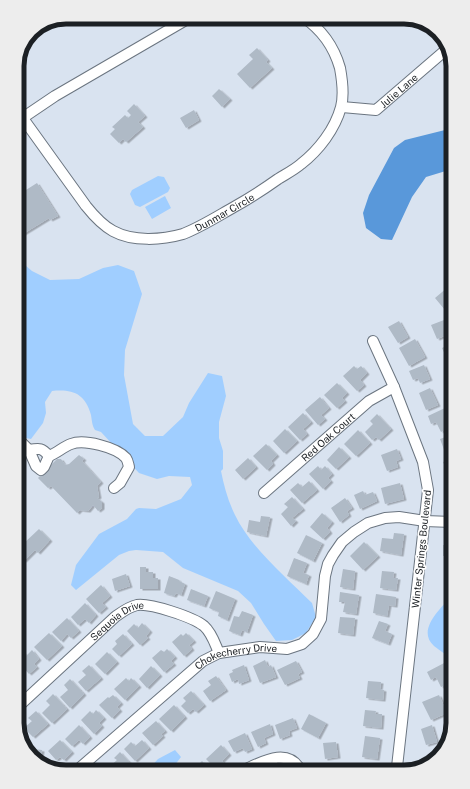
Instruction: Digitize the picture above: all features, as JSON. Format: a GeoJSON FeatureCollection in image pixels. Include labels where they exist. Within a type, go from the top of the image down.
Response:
{"type":"FeatureCollection","features":[{"type":"Feature","properties":{"kind":"street","name":"Dunmar Circle"},"geometry":{"type":"LineString","coordinates":[[24,116],[54,96],[179,24]]}},
{"type":"Feature","properties":{"kind":"street","name":"Dunmar Circle"},"geometry":{"type":"LineString","coordinates":[[24,124],[96,219],[107,228],[120,234],[150,239],[176,236],[190,231],[250,198],[301,164],[327,137],[336,122],[342,107],[341,74],[337,57],[329,42],[312,24]]}},
{"type":"Feature","properties":{"kind":"street","name":"Julie Lane"},"geometry":{"type":"LineString","coordinates":[[342,107],[376,110],[444,52]]}},
{"type":"Feature","properties":{"kind":"street","name":"Winter Springs Boulevard"},"geometry":{"type":"LineString","coordinates":[[373,341],[394,387],[423,462],[428,490],[396,765]]}},
{"type":"Feature","properties":{"kind":"street","name":"Red Oak Court"},"geometry":{"type":"LineString","coordinates":[[264,493],[369,401],[394,387]]}},
{"type":"Feature","properties":{"kind":"street"},"geometry":{"type":"LineString","coordinates":[[24,445],[29,450],[36,466],[41,470],[49,456],[57,453],[70,444],[79,442],[110,448],[120,453],[127,460],[129,467],[120,483],[114,488]]}},
{"type":"Feature","properties":{"kind":"street"},"geometry":{"type":"LineString","coordinates":[[29,450],[39,448],[49,456]]}},
{"type":"Feature","properties":{"kind":"street","name":"Chokecherry Drive"},"geometry":{"type":"LineString","coordinates":[[83,765],[203,661],[219,652],[260,647],[287,649],[302,644],[313,634],[321,619],[325,576],[328,564],[342,542],[354,532],[368,523],[385,518],[399,517],[425,521],[446,522]]}},
{"type":"Feature","properties":{"kind":"street","name":"Sequoia Drive"},"geometry":{"type":"LineString","coordinates":[[24,701],[115,617],[127,608],[137,605],[148,605],[194,620],[204,626],[210,633],[219,652]]}},
{"type":"Feature","properties":{"kind":"street"},"geometry":{"type":"LineString","coordinates":[[256,765],[280,757],[290,758],[298,765]]}},
{"type":"Feature","properties":{"kind":"shaded area"},"geometry":{"type":"Polygon","coordinates":[[[446,130],[446,171],[426,177],[412,197],[392,240],[381,239],[366,228],[363,213],[369,195],[394,148],[405,140],[446,130]]]}},
{"type":"Feature","properties":{"kind":"shaded area"},"geometry":{"type":"Polygon","coordinates":[[[158,176],[164,177],[170,188],[168,192],[140,207],[135,205],[130,194],[132,190],[158,176]]]}},
{"type":"Feature","properties":{"kind":"shaded area"},"geometry":{"type":"Polygon","coordinates":[[[165,196],[171,208],[152,219],[145,207],[165,196]]]}},
{"type":"Feature","properties":{"kind":"shaded area"},"geometry":{"type":"Polygon","coordinates":[[[24,264],[32,271],[50,280],[79,279],[103,268],[118,265],[134,271],[142,294],[125,350],[124,375],[133,424],[145,436],[163,436],[183,417],[189,403],[208,373],[222,376],[226,396],[219,422],[219,438],[223,451],[223,469],[221,471],[228,499],[235,515],[250,539],[270,562],[312,603],[316,617],[306,633],[292,640],[276,641],[251,603],[238,591],[183,568],[163,552],[136,550],[119,555],[76,590],[71,585],[76,565],[99,534],[127,519],[136,509],[156,509],[181,499],[192,485],[190,477],[169,476],[157,479],[139,473],[101,432],[95,430],[91,415],[85,402],[81,397],[72,392],[52,391],[45,402],[46,413],[43,423],[31,439],[24,438],[24,264]]]}},
{"type":"Feature","properties":{"kind":"shaded area"},"geometry":{"type":"Polygon","coordinates":[[[446,603],[446,654],[434,646],[429,640],[429,626],[437,613],[446,603]]]}},
{"type":"Feature","properties":{"kind":"shaded area"},"geometry":{"type":"Polygon","coordinates":[[[175,750],[181,757],[175,765],[152,765],[158,759],[175,750]]]}},
{"type":"Feature","properties":{"kind":"building"},"geometry":{"type":"Polygon","coordinates":[[[257,48],[268,60],[266,62],[272,68],[250,88],[237,74],[253,59],[249,55],[257,48]]]}},
{"type":"Feature","properties":{"kind":"building"},"geometry":{"type":"Polygon","coordinates":[[[219,89],[230,99],[222,107],[212,96],[219,89]]]}},
{"type":"Feature","properties":{"kind":"building"},"geometry":{"type":"Polygon","coordinates":[[[134,104],[145,116],[138,122],[143,127],[126,142],[123,139],[119,143],[110,134],[115,129],[112,127],[125,115],[128,118],[131,115],[127,111],[134,104]]]}},
{"type":"Feature","properties":{"kind":"building"},"geometry":{"type":"Polygon","coordinates":[[[194,110],[199,120],[186,128],[180,118],[194,110]]]}},
{"type":"Feature","properties":{"kind":"building"},"geometry":{"type":"Polygon","coordinates":[[[37,183],[58,216],[50,220],[49,218],[24,233],[24,191],[37,183]]]}},
{"type":"Feature","properties":{"kind":"building"},"geometry":{"type":"Polygon","coordinates":[[[446,289],[446,309],[445,310],[435,298],[446,289]]]}},
{"type":"Feature","properties":{"kind":"building"},"geometry":{"type":"Polygon","coordinates":[[[444,320],[446,326],[446,335],[437,339],[431,325],[444,320]]]}},
{"type":"Feature","properties":{"kind":"building"},"geometry":{"type":"Polygon","coordinates":[[[399,321],[408,337],[398,343],[388,327],[399,321]]]}},
{"type":"Feature","properties":{"kind":"building"},"geometry":{"type":"Polygon","coordinates":[[[415,339],[425,357],[409,366],[399,348],[415,339]]]}},
{"type":"Feature","properties":{"kind":"building"},"geometry":{"type":"Polygon","coordinates":[[[446,346],[446,356],[442,348],[446,346]]]}},
{"type":"Feature","properties":{"kind":"building"},"geometry":{"type":"Polygon","coordinates":[[[424,365],[430,379],[420,383],[418,378],[413,380],[409,371],[424,365]]]}},
{"type":"Feature","properties":{"kind":"building"},"geometry":{"type":"Polygon","coordinates":[[[354,366],[357,369],[361,366],[367,373],[360,380],[364,385],[357,391],[343,376],[354,366]]]}},
{"type":"Feature","properties":{"kind":"building"},"geometry":{"type":"Polygon","coordinates":[[[337,383],[347,393],[342,398],[345,401],[337,408],[324,395],[337,383]]]}},
{"type":"Feature","properties":{"kind":"building"},"geometry":{"type":"Polygon","coordinates":[[[430,388],[438,405],[426,410],[419,393],[430,388]]]}},
{"type":"Feature","properties":{"kind":"building"},"geometry":{"type":"Polygon","coordinates":[[[320,397],[329,408],[321,415],[325,419],[318,425],[305,410],[320,397]]]}},
{"type":"Feature","properties":{"kind":"building"},"geometry":{"type":"Polygon","coordinates":[[[445,408],[446,430],[441,432],[436,422],[431,424],[428,416],[445,408]]]}},
{"type":"Feature","properties":{"kind":"building"},"geometry":{"type":"Polygon","coordinates":[[[303,413],[311,422],[303,429],[307,434],[300,440],[288,427],[303,413]]]}},
{"type":"Feature","properties":{"kind":"building"},"geometry":{"type":"Polygon","coordinates":[[[377,414],[391,429],[379,440],[376,437],[372,440],[365,432],[373,424],[370,421],[377,414]]]}},
{"type":"Feature","properties":{"kind":"building"},"geometry":{"type":"Polygon","coordinates":[[[285,429],[297,441],[284,453],[273,441],[285,429]]]}},
{"type":"Feature","properties":{"kind":"building"},"geometry":{"type":"Polygon","coordinates":[[[358,430],[370,443],[356,456],[344,444],[358,430]]]}},
{"type":"Feature","properties":{"kind":"building"},"geometry":{"type":"Polygon","coordinates":[[[446,437],[446,455],[440,439],[446,437]]]}},
{"type":"Feature","properties":{"kind":"building"},"geometry":{"type":"Polygon","coordinates":[[[266,444],[277,455],[271,461],[273,464],[267,470],[253,456],[266,444]]]}},
{"type":"Feature","properties":{"kind":"building"},"geometry":{"type":"Polygon","coordinates":[[[339,447],[349,457],[336,469],[327,460],[339,447]]]}},
{"type":"Feature","properties":{"kind":"building"},"geometry":{"type":"Polygon","coordinates":[[[397,449],[401,459],[396,461],[398,467],[387,471],[381,455],[397,449]]]}},
{"type":"Feature","properties":{"kind":"building"},"geometry":{"type":"Polygon","coordinates":[[[79,455],[84,459],[82,461],[101,482],[97,486],[99,497],[97,498],[102,502],[102,508],[98,511],[93,505],[88,511],[80,510],[77,513],[51,486],[48,488],[38,478],[57,459],[61,459],[65,465],[69,464],[79,455]]]}},
{"type":"Feature","properties":{"kind":"building"},"geometry":{"type":"Polygon","coordinates":[[[248,458],[256,467],[243,479],[235,470],[248,458]]]}},
{"type":"Feature","properties":{"kind":"building"},"geometry":{"type":"Polygon","coordinates":[[[446,461],[446,469],[443,462],[446,461]]]}},
{"type":"Feature","properties":{"kind":"building"},"geometry":{"type":"Polygon","coordinates":[[[318,466],[321,470],[325,466],[332,474],[328,478],[331,481],[323,489],[309,474],[318,466]]]}},
{"type":"Feature","properties":{"kind":"building"},"geometry":{"type":"Polygon","coordinates":[[[309,481],[317,490],[302,503],[290,490],[298,483],[302,487],[309,481]]]}},
{"type":"Feature","properties":{"kind":"building"},"geometry":{"type":"Polygon","coordinates":[[[400,483],[404,499],[385,504],[381,488],[400,483]]]}},
{"type":"Feature","properties":{"kind":"building"},"geometry":{"type":"Polygon","coordinates":[[[363,491],[365,495],[373,492],[377,501],[360,509],[354,495],[363,491]]]}},
{"type":"Feature","properties":{"kind":"building"},"geometry":{"type":"Polygon","coordinates":[[[292,497],[303,509],[292,518],[296,521],[291,526],[281,514],[288,507],[284,504],[292,497]]]}},
{"type":"Feature","properties":{"kind":"building"},"geometry":{"type":"Polygon","coordinates":[[[345,498],[352,508],[347,511],[349,515],[340,522],[331,508],[345,498]]]}},
{"type":"Feature","properties":{"kind":"building"},"geometry":{"type":"Polygon","coordinates":[[[322,513],[332,522],[327,528],[330,532],[323,539],[310,527],[322,513]]]}},
{"type":"Feature","properties":{"kind":"building"},"geometry":{"type":"Polygon","coordinates":[[[261,516],[270,517],[266,536],[247,532],[249,520],[260,522],[261,516]]]}},
{"type":"Feature","properties":{"kind":"building"},"geometry":{"type":"Polygon","coordinates":[[[39,529],[50,540],[38,553],[35,550],[24,561],[24,543],[39,529]]]}},
{"type":"Feature","properties":{"kind":"building"},"geometry":{"type":"Polygon","coordinates":[[[394,533],[404,534],[401,555],[380,551],[382,538],[393,539],[394,533]]]}},
{"type":"Feature","properties":{"kind":"building"},"geometry":{"type":"Polygon","coordinates":[[[306,535],[322,543],[313,561],[297,553],[306,535]]]}},
{"type":"Feature","properties":{"kind":"building"},"geometry":{"type":"Polygon","coordinates":[[[364,542],[378,556],[363,570],[350,556],[364,542]]]}},
{"type":"Feature","properties":{"kind":"building"},"geometry":{"type":"Polygon","coordinates":[[[443,545],[446,545],[446,556],[443,556],[443,545]]]}},
{"type":"Feature","properties":{"kind":"building"},"geometry":{"type":"Polygon","coordinates":[[[294,558],[307,563],[303,573],[309,575],[306,584],[287,576],[294,558]]]}},
{"type":"Feature","properties":{"kind":"building"},"geometry":{"type":"Polygon","coordinates":[[[140,567],[146,567],[146,572],[153,572],[153,578],[158,578],[158,589],[140,589],[140,567]]]}},
{"type":"Feature","properties":{"kind":"building"},"geometry":{"type":"Polygon","coordinates":[[[343,569],[355,571],[353,589],[340,587],[343,569]]]}},
{"type":"Feature","properties":{"kind":"building"},"geometry":{"type":"Polygon","coordinates":[[[382,571],[394,572],[393,578],[398,578],[396,590],[380,588],[382,571]]]}},
{"type":"Feature","properties":{"kind":"building"},"geometry":{"type":"Polygon","coordinates":[[[126,574],[130,586],[115,591],[112,579],[126,574]]]}},
{"type":"Feature","properties":{"kind":"building"},"geometry":{"type":"Polygon","coordinates":[[[169,576],[185,584],[181,595],[176,593],[174,596],[164,593],[169,576]]]}},
{"type":"Feature","properties":{"kind":"building"},"geometry":{"type":"Polygon","coordinates":[[[101,585],[110,596],[102,603],[106,607],[99,613],[86,599],[101,585]]]}},
{"type":"Feature","properties":{"kind":"building"},"geometry":{"type":"Polygon","coordinates":[[[191,589],[208,596],[204,606],[187,600],[191,589]]]}},
{"type":"Feature","properties":{"kind":"building"},"geometry":{"type":"Polygon","coordinates":[[[216,591],[235,599],[227,620],[218,616],[219,612],[209,608],[216,591]]]}},
{"type":"Feature","properties":{"kind":"building"},"geometry":{"type":"Polygon","coordinates":[[[340,592],[359,595],[356,614],[343,612],[345,602],[339,602],[340,592]]]}},
{"type":"Feature","properties":{"kind":"building"},"geometry":{"type":"Polygon","coordinates":[[[376,594],[396,597],[395,606],[389,605],[387,616],[373,613],[376,594]]]}},
{"type":"Feature","properties":{"kind":"building"},"geometry":{"type":"Polygon","coordinates":[[[85,603],[96,615],[89,623],[85,619],[78,625],[71,617],[85,603]]]}},
{"type":"Feature","properties":{"kind":"building"},"geometry":{"type":"Polygon","coordinates":[[[242,611],[253,615],[247,632],[242,630],[240,635],[229,631],[234,616],[239,617],[242,611]]]}},
{"type":"Feature","properties":{"kind":"building"},"geometry":{"type":"Polygon","coordinates":[[[340,617],[355,618],[353,635],[338,633],[340,617]]]}},
{"type":"Feature","properties":{"kind":"building"},"geometry":{"type":"Polygon","coordinates":[[[67,618],[79,631],[71,638],[67,634],[61,641],[52,632],[67,618]]]}},
{"type":"Feature","properties":{"kind":"building"},"geometry":{"type":"Polygon","coordinates":[[[379,621],[388,624],[385,631],[392,634],[388,644],[372,638],[379,621]]]}},
{"type":"Feature","properties":{"kind":"building"},"geometry":{"type":"Polygon","coordinates":[[[142,623],[150,631],[146,636],[148,638],[140,645],[127,631],[134,624],[138,628],[142,623]]]}},
{"type":"Feature","properties":{"kind":"building"},"geometry":{"type":"Polygon","coordinates":[[[49,633],[62,646],[47,660],[34,647],[49,633]]]}},
{"type":"Feature","properties":{"kind":"building"},"geometry":{"type":"Polygon","coordinates":[[[186,633],[194,641],[189,645],[192,649],[184,656],[172,642],[181,634],[183,636],[186,633]]]}},
{"type":"Feature","properties":{"kind":"building"},"geometry":{"type":"Polygon","coordinates":[[[123,634],[132,644],[119,656],[112,649],[117,644],[115,641],[123,634]]]}},
{"type":"Feature","properties":{"kind":"building"},"geometry":{"type":"Polygon","coordinates":[[[167,649],[175,657],[171,661],[174,664],[164,672],[152,658],[161,650],[164,652],[167,649]]]}},
{"type":"Feature","properties":{"kind":"building"},"geometry":{"type":"Polygon","coordinates":[[[32,650],[39,659],[34,664],[37,667],[29,674],[24,668],[24,653],[26,656],[32,650]]]}},
{"type":"Feature","properties":{"kind":"building"},"geometry":{"type":"Polygon","coordinates":[[[107,652],[117,662],[105,674],[95,664],[107,652]]]}},
{"type":"Feature","properties":{"kind":"building"},"geometry":{"type":"Polygon","coordinates":[[[265,660],[268,667],[271,665],[276,677],[260,683],[253,666],[265,660]]]}},
{"type":"Feature","properties":{"kind":"building"},"geometry":{"type":"Polygon","coordinates":[[[296,661],[302,672],[298,674],[300,678],[285,685],[277,670],[296,661]]]}},
{"type":"Feature","properties":{"kind":"building"},"geometry":{"type":"Polygon","coordinates":[[[446,662],[446,685],[441,687],[436,677],[431,680],[427,672],[446,662]]]}},
{"type":"Feature","properties":{"kind":"building"},"geometry":{"type":"Polygon","coordinates":[[[89,665],[101,678],[86,691],[78,682],[86,675],[82,671],[89,665]]]}},
{"type":"Feature","properties":{"kind":"building"},"geometry":{"type":"Polygon","coordinates":[[[244,665],[249,680],[239,684],[238,679],[232,682],[229,674],[233,672],[232,670],[244,665]]]}},
{"type":"Feature","properties":{"kind":"building"},"geometry":{"type":"Polygon","coordinates":[[[151,666],[160,675],[147,688],[139,679],[151,666]]]}},
{"type":"Feature","properties":{"kind":"building"},"geometry":{"type":"Polygon","coordinates":[[[216,676],[226,690],[210,701],[203,691],[211,685],[208,681],[216,676]]]}},
{"type":"Feature","properties":{"kind":"building"},"geometry":{"type":"Polygon","coordinates":[[[126,678],[129,681],[131,678],[139,686],[125,700],[114,689],[126,678]]]}},
{"type":"Feature","properties":{"kind":"building"},"geometry":{"type":"Polygon","coordinates":[[[70,679],[84,694],[70,708],[60,697],[68,690],[64,685],[70,679]]]}},
{"type":"Feature","properties":{"kind":"building"},"geometry":{"type":"Polygon","coordinates":[[[368,681],[381,682],[380,689],[384,690],[383,700],[366,698],[368,681]]]}},
{"type":"Feature","properties":{"kind":"building"},"geometry":{"type":"Polygon","coordinates":[[[191,691],[204,705],[196,712],[193,709],[188,713],[181,706],[186,701],[183,698],[191,691]]]}},
{"type":"Feature","properties":{"kind":"building"},"geometry":{"type":"Polygon","coordinates":[[[53,694],[67,709],[52,723],[42,713],[50,705],[46,701],[53,694]]]}},
{"type":"Feature","properties":{"kind":"building"},"geometry":{"type":"Polygon","coordinates":[[[113,695],[121,703],[117,707],[120,710],[112,718],[99,705],[108,697],[109,698],[113,695]]]}},
{"type":"Feature","properties":{"kind":"building"},"geometry":{"type":"Polygon","coordinates":[[[439,695],[446,713],[431,720],[422,702],[439,695]]]}},
{"type":"Feature","properties":{"kind":"building"},"geometry":{"type":"Polygon","coordinates":[[[174,705],[185,717],[171,731],[159,719],[174,705]]]}},
{"type":"Feature","properties":{"kind":"building"},"geometry":{"type":"Polygon","coordinates":[[[96,710],[104,718],[99,723],[102,726],[94,734],[81,720],[90,711],[93,714],[96,710]]]}},
{"type":"Feature","properties":{"kind":"building"},"geometry":{"type":"Polygon","coordinates":[[[365,710],[376,711],[375,714],[382,714],[381,728],[363,726],[365,710]]]}},
{"type":"Feature","properties":{"kind":"building"},"geometry":{"type":"Polygon","coordinates":[[[36,711],[48,724],[33,737],[24,728],[32,721],[28,718],[36,711]]]}},
{"type":"Feature","properties":{"kind":"building"},"geometry":{"type":"Polygon","coordinates":[[[309,714],[326,723],[318,738],[301,729],[309,714]]]}},
{"type":"Feature","properties":{"kind":"building"},"geometry":{"type":"Polygon","coordinates":[[[293,718],[297,728],[289,731],[290,735],[280,739],[275,725],[293,718]]]}},
{"type":"Feature","properties":{"kind":"building"},"geometry":{"type":"Polygon","coordinates":[[[156,721],[165,731],[161,734],[163,736],[153,745],[142,733],[156,721]]]}},
{"type":"Feature","properties":{"kind":"building"},"geometry":{"type":"Polygon","coordinates":[[[270,724],[273,734],[264,738],[266,743],[258,747],[251,732],[270,724]]]}},
{"type":"Feature","properties":{"kind":"building"},"geometry":{"type":"Polygon","coordinates":[[[79,725],[90,737],[83,744],[79,740],[72,746],[65,739],[79,725]]]}},
{"type":"Feature","properties":{"kind":"building"},"geometry":{"type":"Polygon","coordinates":[[[432,725],[437,742],[426,745],[421,729],[432,725]]]}},
{"type":"Feature","properties":{"kind":"building"},"geometry":{"type":"Polygon","coordinates":[[[245,733],[252,749],[245,752],[243,748],[234,752],[228,741],[245,733]]]}},
{"type":"Feature","properties":{"kind":"building"},"geometry":{"type":"Polygon","coordinates":[[[365,736],[380,738],[377,759],[362,757],[365,736]]]}},
{"type":"Feature","properties":{"kind":"building"},"geometry":{"type":"Polygon","coordinates":[[[60,740],[72,752],[64,760],[60,757],[56,760],[48,751],[60,740]]]}},
{"type":"Feature","properties":{"kind":"building"},"geometry":{"type":"Polygon","coordinates":[[[142,740],[149,748],[135,761],[124,749],[131,742],[135,746],[142,740]]]}},
{"type":"Feature","properties":{"kind":"building"},"geometry":{"type":"Polygon","coordinates":[[[336,742],[338,757],[325,759],[323,743],[336,742]]]}},
{"type":"Feature","properties":{"kind":"building"},"geometry":{"type":"Polygon","coordinates":[[[221,745],[229,754],[222,761],[225,764],[224,765],[212,765],[206,759],[221,745]]]}},
{"type":"Feature","properties":{"kind":"building"},"geometry":{"type":"Polygon","coordinates":[[[33,749],[42,750],[41,757],[33,749]]]}},
{"type":"Feature","properties":{"kind":"building"},"geometry":{"type":"Polygon","coordinates":[[[120,752],[132,765],[111,765],[117,760],[114,758],[120,752]]]}},
{"type":"Feature","properties":{"kind":"building"},"geometry":{"type":"Polygon","coordinates":[[[430,753],[431,755],[418,763],[417,761],[430,753]]]}},
{"type":"Feature","properties":{"kind":"building"},"geometry":{"type":"Polygon","coordinates":[[[202,761],[206,765],[198,765],[202,761]]]}}]}
